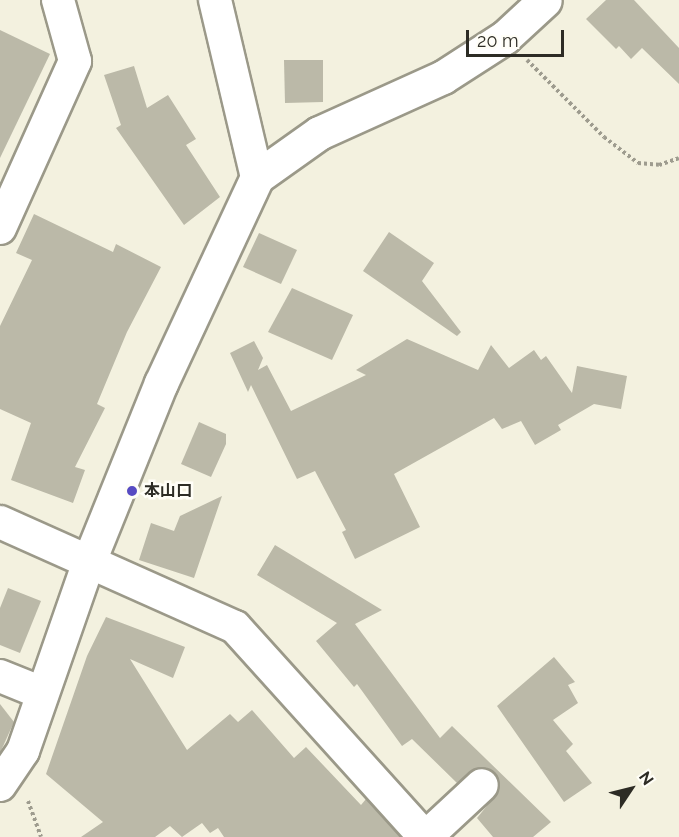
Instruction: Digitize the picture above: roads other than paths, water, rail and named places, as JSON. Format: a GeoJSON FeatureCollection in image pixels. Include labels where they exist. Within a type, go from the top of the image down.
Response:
{"type":"FeatureCollection","features":[{"type":"Feature","properties":{"kind":"street"},"geometry":{"type":"LineString","coordinates":[[0,228],[75,61],[58,0]]}},
{"type":"Feature","properties":{"kind":"street"},"geometry":{"type":"LineString","coordinates":[[215,0],[256,177]]}},
{"type":"Feature","properties":{"kind":"street"},"geometry":{"type":"LineString","coordinates":[[0,785],[23,751],[89,561],[161,383],[256,177],[319,133],[443,77],[505,37],[545,0]]}},
{"type":"Feature","properties":{"kind":"street"},"geometry":{"type":"LineString","coordinates":[[0,522],[235,627],[425,837],[482,785]]}},
{"type":"Feature","properties":{"kind":"street"},"geometry":{"type":"LineString","coordinates":[[0,676],[42,693]]}},
{"type":"Feature","properties":{"kind":"place","name":"本山口"},"geometry":{"type":"Point","coordinates":[132,491]}}]}
